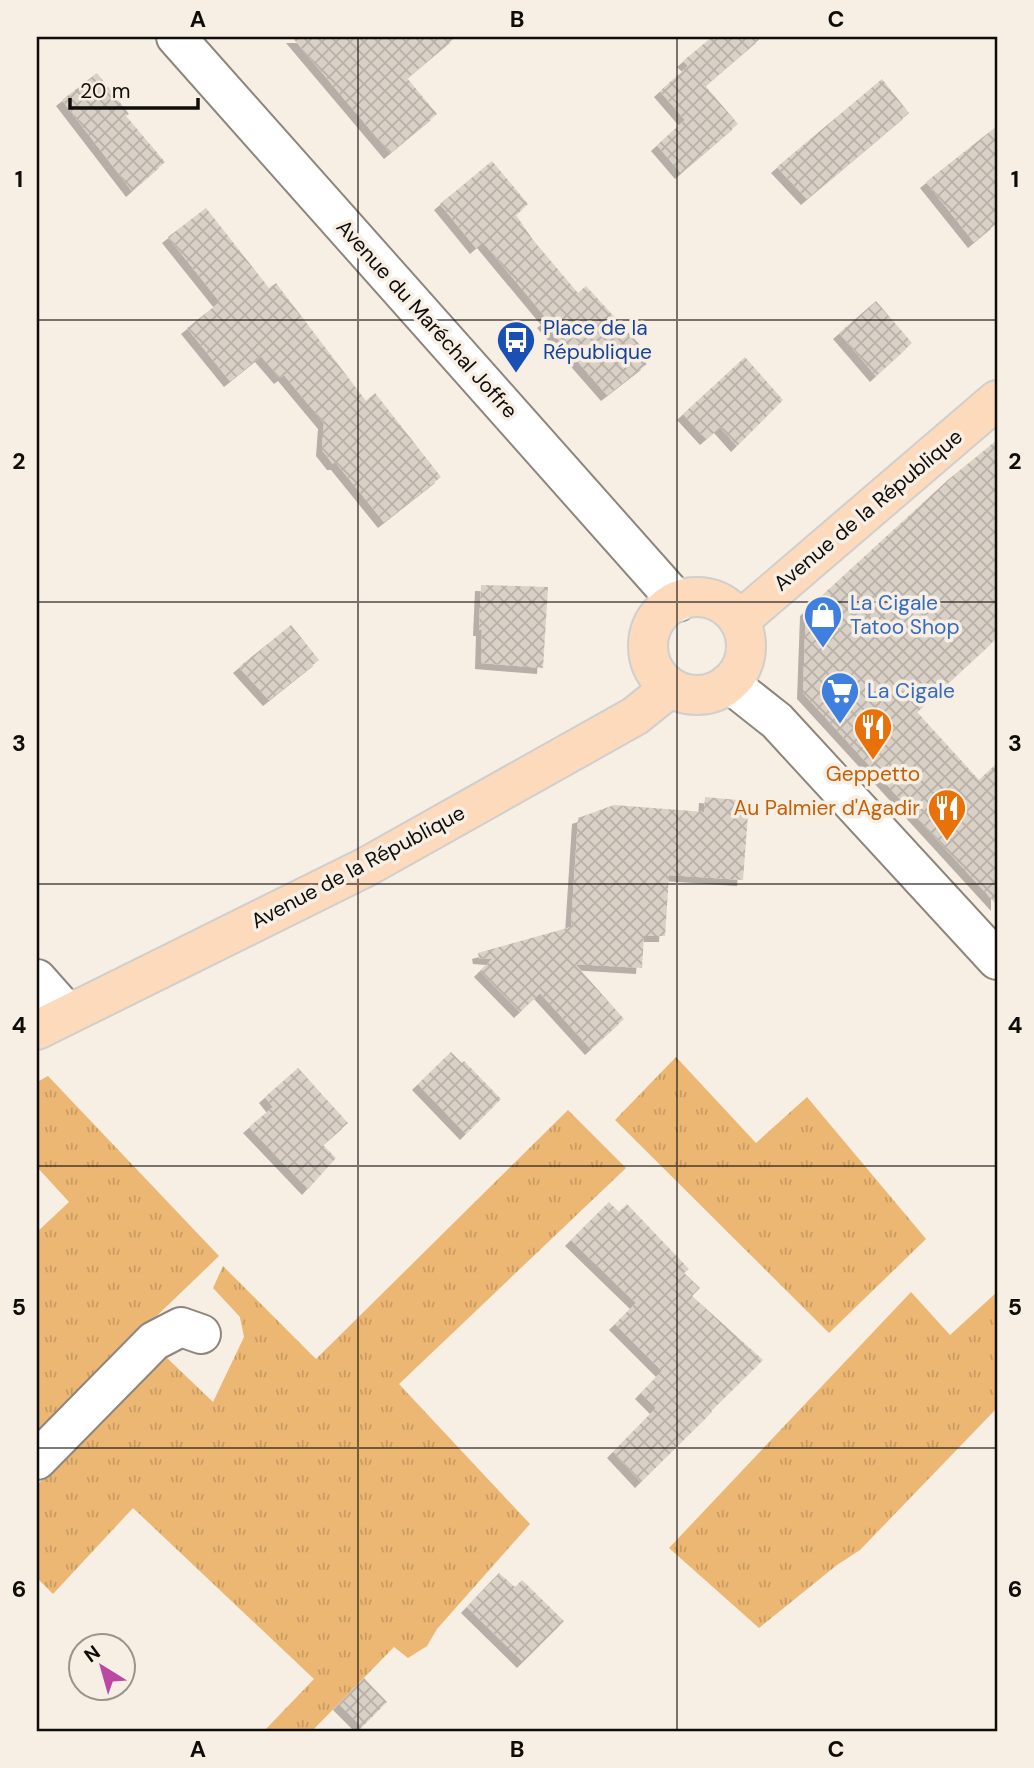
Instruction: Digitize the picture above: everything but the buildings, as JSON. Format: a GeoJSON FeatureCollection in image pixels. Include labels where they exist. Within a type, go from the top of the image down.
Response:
{"type":"FeatureCollection","features":[{"type":"Feature","properties":{"kind":"main road","name":"Avenue de la République"},"geometry":{"type":"LineString","coordinates":[[740,621],[997,400]]}},
{"type":"Feature","properties":{"kind":"main road"},"geometry":{"type":"LineString","coordinates":[[701,597],[716,600],[740,621],[746,644],[743,665],[729,683],[715,692],[682,694],[662,681],[652,667],[648,655],[651,629],[663,613],[678,602],[701,597]]}},
{"type":"Feature","properties":{"kind":"main road","name":"Avenue de la République"},"geometry":{"type":"LineString","coordinates":[[52,1022],[366,867],[635,716],[670,688]]}},
{"type":"Feature","properties":{"kind":"street","name":"Avenue du Maréchal Joffre"},"geometry":{"type":"LineString","coordinates":[[176,37],[678,602]]}},
{"type":"Feature","properties":{"kind":"street"},"geometry":{"type":"LineString","coordinates":[[729,683],[777,721],[997,960]]}},
{"type":"Feature","properties":{"kind":"street"},"geometry":{"type":"LineString","coordinates":[[37,979],[52,1022]]}},
{"type":"Feature","properties":{"kind":"street"},"geometry":{"type":"LineString","coordinates":[[37,1460],[154,1341],[181,1327],[201,1334]]}},
{"type":"Feature","properties":{"kind":"green space"},"geometry":{"type":"Polygon","coordinates":[[[676,1057],[756,1143],[807,1097],[926,1239],[829,1333],[615,1120],[676,1057]]]}},
{"type":"Feature","properties":{"kind":"green space"},"geometry":{"type":"Polygon","coordinates":[[[48,1076],[219,1256],[37,1431],[37,1232],[69,1202],[37,1167],[37,1082],[48,1076]]]}},
{"type":"Feature","properties":{"kind":"green space"},"geometry":{"type":"Polygon","coordinates":[[[568,1110],[626,1168],[399,1384],[530,1524],[437,1629],[427,1646],[408,1658],[394,1647],[312,1731],[264,1731],[314,1679],[133,1508],[53,1594],[37,1578],[37,1485],[166,1357],[213,1402],[244,1337],[240,1317],[213,1288],[223,1266],[316,1359],[568,1110]]]}},
{"type":"Feature","properties":{"kind":"green space"},"geometry":{"type":"Polygon","coordinates":[[[911,1292],[950,1335],[997,1292],[997,1408],[860,1550],[837,1565],[759,1628],[669,1548],[911,1292]]]}},
{"type":"Feature","properties":{"kind":"place","name":"Place de la République"},"geometry":{"type":"Point","coordinates":[516,374]}},
{"type":"Feature","properties":{"kind":"place","name":"La Cigale Tatoo Shop"},"geometry":{"type":"Point","coordinates":[823,649]}},
{"type":"Feature","properties":{"kind":"place","name":"La Cigale"},"geometry":{"type":"Point","coordinates":[840,725]}},
{"type":"Feature","properties":{"kind":"place","name":"Geppetto"},"geometry":{"type":"Point","coordinates":[873,761]}},
{"type":"Feature","properties":{"kind":"place","name":"Au Palmier d'Agadir"},"geometry":{"type":"Point","coordinates":[947,842]}}]}
